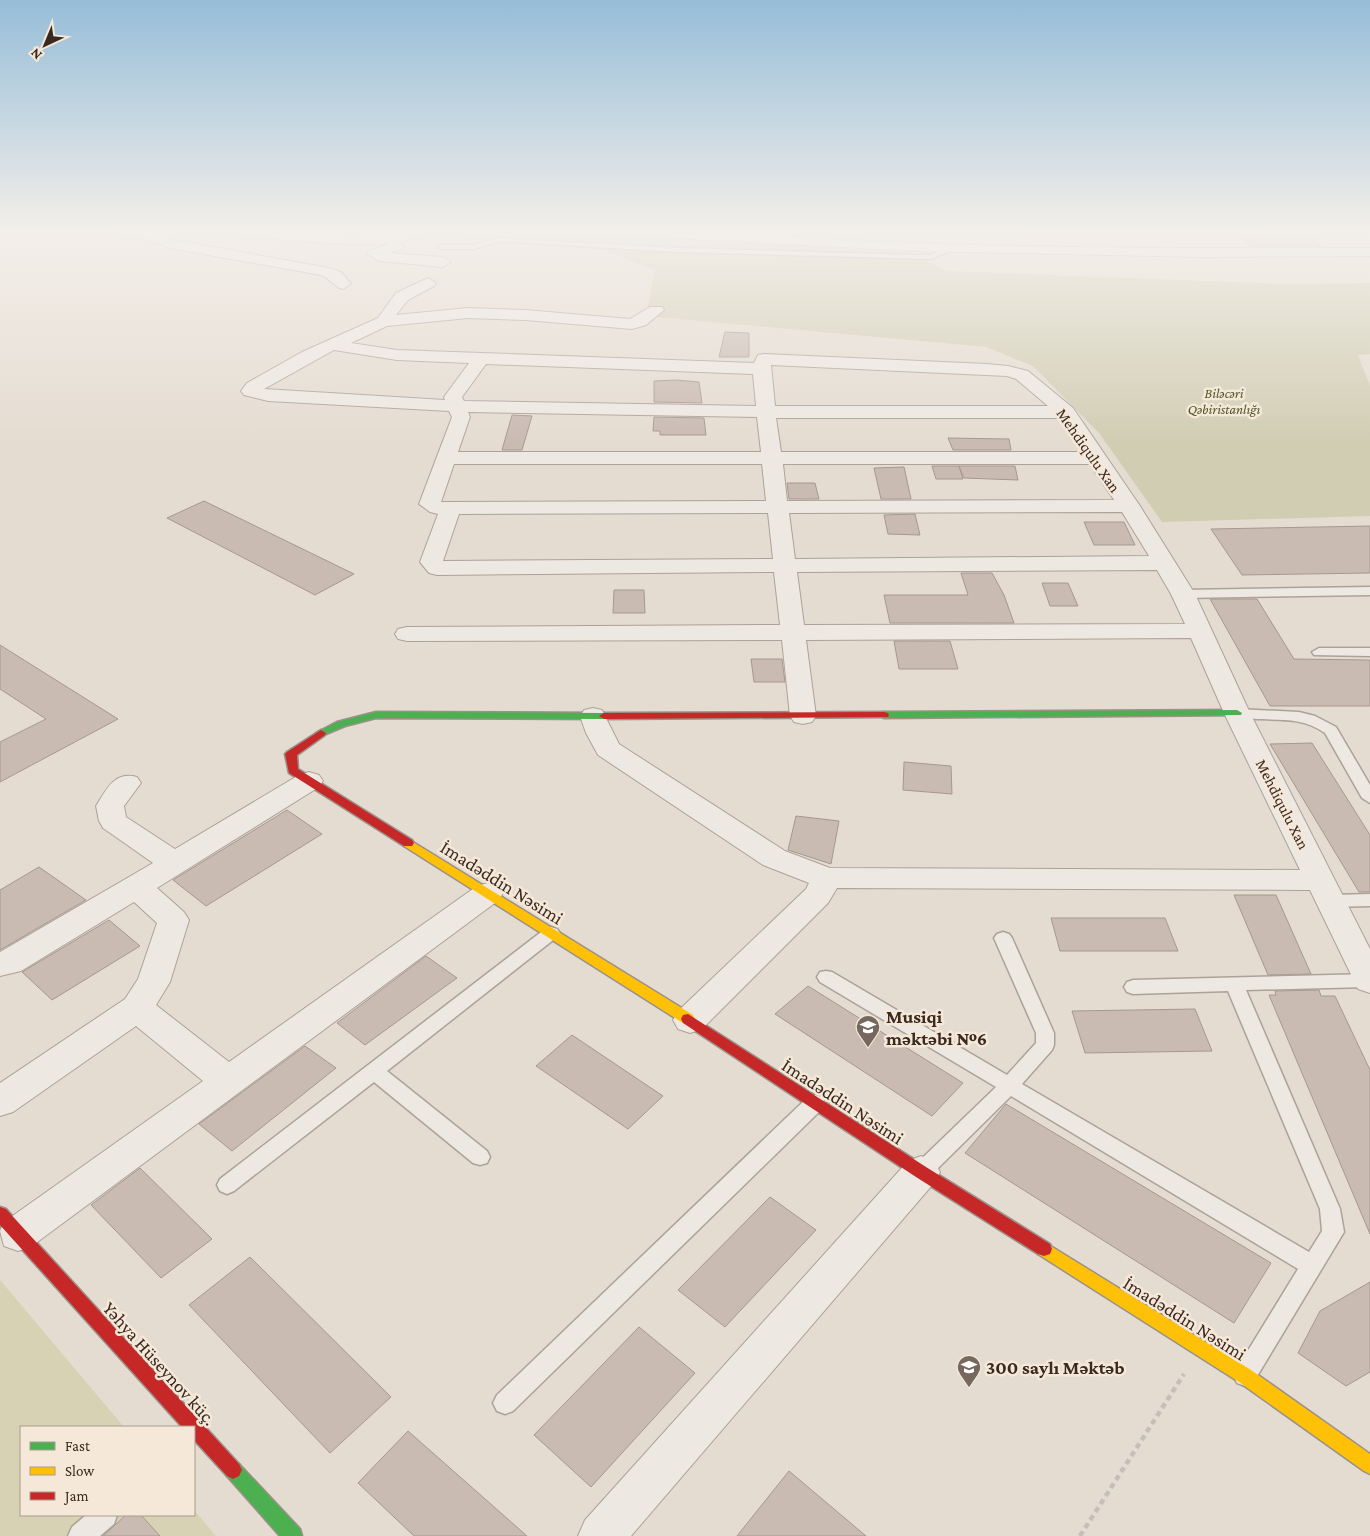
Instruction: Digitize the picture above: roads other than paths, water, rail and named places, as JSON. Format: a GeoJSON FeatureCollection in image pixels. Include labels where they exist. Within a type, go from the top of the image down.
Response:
{"type":"FeatureCollection","features":[{"type":"Feature","properties":{"kind":"street"},"geometry":{"type":"LineString","coordinates":[[384,321],[396,301]]}},
{"type":"Feature","properties":{"kind":"street"},"geometry":{"type":"LineString","coordinates":[[656,310],[632,324],[525,315],[468,313],[384,321],[332,345],[253,387],[250,391],[268,395],[456,406],[766,412],[1066,412]]}},
{"type":"Feature","properties":{"kind":"street"},"geometry":{"type":"LineString","coordinates":[[332,345],[396,355],[481,360],[761,369],[803,716]]}},
{"type":"Feature","properties":{"kind":"street","name":"Mehdiqulu Xan"},"geometry":{"type":"LineString","coordinates":[[761,369],[760,364],[764,359],[779,358],[1008,371],[1022,375],[1066,412],[1129,506],[1182,594],[1237,713],[1370,980]]}},
{"type":"Feature","properties":{"kind":"street"},"geometry":{"type":"LineString","coordinates":[[481,360],[453,397],[460,417],[430,504],[437,508],[450,510],[1129,506]]}},
{"type":"Feature","properties":{"kind":"street"},"geometry":{"type":"LineString","coordinates":[[446,458],[1096,458]]}},
{"type":"Feature","properties":{"kind":"street"},"geometry":{"type":"LineString","coordinates":[[450,510],[431,562],[437,568],[1163,563]]}},
{"type":"Feature","properties":{"kind":"street"},"geometry":{"type":"LineString","coordinates":[[407,634],[793,631],[1200,631]]}},
{"type":"Feature","properties":{"kind":"street"},"geometry":{"type":"LineString","coordinates":[[0,964],[10,963],[174,863],[301,776],[291,754],[314,736],[342,722],[368,717],[1237,713]]}},
{"type":"Feature","properties":{"kind":"street"},"geometry":{"type":"LineString","coordinates":[[593,716],[599,733],[608,749],[774,858],[827,878],[1326,890]]}},
{"type":"Feature","properties":{"kind":"street","name":"İmadəddin Nəsimi"},"geometry":{"type":"LineString","coordinates":[[301,776],[690,1020],[920,1172],[1245,1376],[1370,1465]]}},
{"type":"Feature","properties":{"kind":"street"},"geometry":{"type":"LineString","coordinates":[[127,783],[110,806],[113,821],[174,863]]}},
{"type":"Feature","properties":{"kind":"street"},"geometry":{"type":"LineString","coordinates":[[690,1020],[817,896],[827,878]]}},
{"type":"Feature","properties":{"kind":"street"},"geometry":{"type":"LineString","coordinates":[[0,1102],[137,1008],[154,982],[173,920],[136,886]]}},
{"type":"Feature","properties":{"kind":"street"},"geometry":{"type":"LineString","coordinates":[[9,1224],[228,1081],[488,893]]}},
{"type":"Feature","properties":{"kind":"street"},"geometry":{"type":"LineString","coordinates":[[137,1008],[228,1081]]}},
{"type":"Feature","properties":{"kind":"street"},"geometry":{"type":"LineString","coordinates":[[601,1536],[920,1172]]}},
{"type":"Feature","properties":{"kind":"street","name":"Yəhya Hüseynov küç."},"geometry":{"type":"LineString","coordinates":[[9,1224],[189,1426]]}},
{"type":"Feature","properties":{"kind":"street","name":"Yəhya Hüseynov küç."},"geometry":{"type":"LineString","coordinates":[[197,1435],[293,1536]]}},
{"type":"Feature","properties":{"kind":"lane"},"geometry":{"type":"LineString","coordinates":[[1182,594],[1370,591]]}},
{"type":"Feature","properties":{"kind":"lane"},"geometry":{"type":"LineString","coordinates":[[1319,652],[1370,652]]}},
{"type":"Feature","properties":{"kind":"lane"},"geometry":{"type":"LineString","coordinates":[[1237,713],[1306,717],[1322,722],[1331,730],[1370,798]]}},
{"type":"Feature","properties":{"kind":"lane"},"geometry":{"type":"LineString","coordinates":[[1326,890],[1370,900]]}},
{"type":"Feature","properties":{"kind":"lane"},"geometry":{"type":"LineString","coordinates":[[227,1185],[551,933]]}},
{"type":"Feature","properties":{"kind":"lane"},"geometry":{"type":"LineString","coordinates":[[920,1172],[1009,1086],[1045,1045],[1045,1033],[1003,938]]}},
{"type":"Feature","properties":{"kind":"lane"},"geometry":{"type":"LineString","coordinates":[[826,978],[1311,1265]]}},
{"type":"Feature","properties":{"kind":"lane"},"geometry":{"type":"LineString","coordinates":[[1133,986],[1235,985],[1370,980]]}},
{"type":"Feature","properties":{"kind":"lane"},"geometry":{"type":"LineString","coordinates":[[1235,985],[1330,1209],[1333,1232],[1311,1265],[1245,1376]]}},
{"type":"Feature","properties":{"kind":"lane"},"geometry":{"type":"LineString","coordinates":[[374,1071],[480,1157]]}},
{"type":"Feature","properties":{"kind":"lane"},"geometry":{"type":"LineString","coordinates":[[505,1402],[815,1103]]}},
{"type":"Feature","properties":{"kind":"lane"},"geometry":{"type":"LineString","coordinates":[[81,1536],[104,1516]]}},
{"type":"Feature","properties":{"kind":"place","name":"Musiqi məktəbi №6"},"geometry":{"type":"Point","coordinates":[868,1048]}},
{"type":"Feature","properties":{"kind":"place","name":"300 saylı Məktəb"},"geometry":{"type":"Point","coordinates":[969,1388]}},
{"type":"Feature","properties":{"kind":"park label","name":"Biləcəri Qəbiristanlığı"},"geometry":{"type":"Point","coordinates":[1224,402]}}]}
